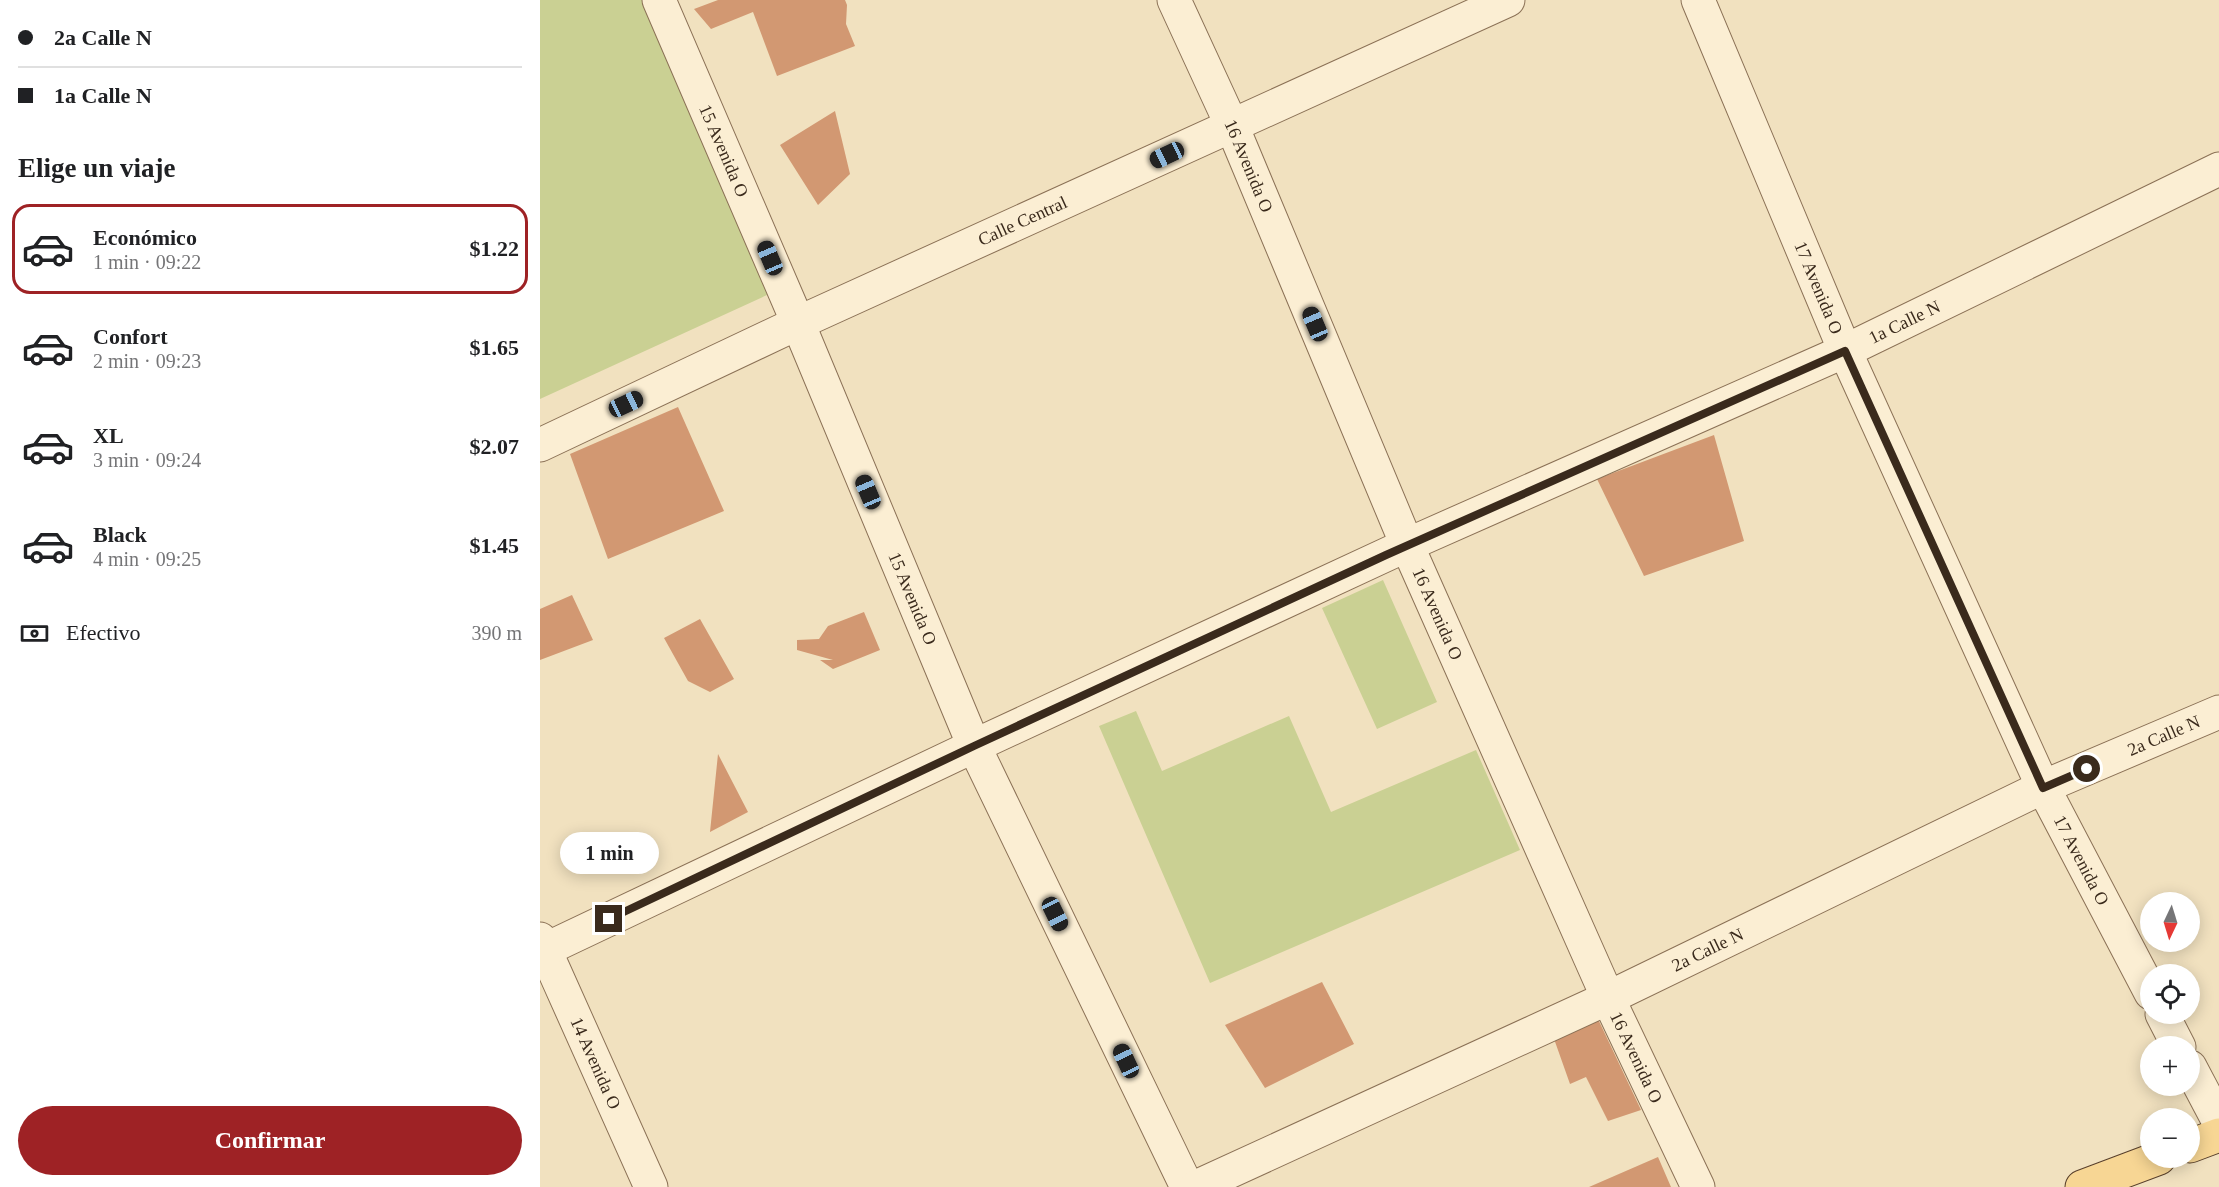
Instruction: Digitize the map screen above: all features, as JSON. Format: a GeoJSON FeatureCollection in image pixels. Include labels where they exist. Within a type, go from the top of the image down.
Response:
{"type":"FeatureCollection","features":[{"type":"Feature","properties":{"kind":"main road"},"geometry":{"type":"LineString","coordinates":[[2200,1142],[2219,1135]]}},
{"type":"Feature","properties":{"kind":"main road"},"geometry":{"type":"LineString","coordinates":[[2082,1187],[2140,1165]]}},
{"type":"Feature","properties":{"kind":"street","name":"15 Avenida O"},"geometry":{"type":"LineString","coordinates":[[659,0],[798,323],[974,746],[1187,1187]]}},
{"type":"Feature","properties":{"kind":"street","name":"16 Avenida O"},"geometry":{"type":"LineString","coordinates":[[1174,0],[1232,126],[1407,545],[1608,998],[1698,1187]]}},
{"type":"Feature","properties":{"kind":"street","name":"Calle Central"},"geometry":{"type":"LineString","coordinates":[[540,445],[798,323],[1508,0]]}},
{"type":"Feature","properties":{"kind":"street","name":"17 Avenida O"},"geometry":{"type":"LineString","coordinates":[[1698,0],[1845,351],[2043,788],[2140,972]]}},
{"type":"Feature","properties":{"kind":"street","name":"1a Calle N"},"geometry":{"type":"LineString","coordinates":[[542,947],[1407,545],[1845,351],[2219,169]]}},
{"type":"Feature","properties":{"kind":"street","name":"2a Calle N"},"geometry":{"type":"LineString","coordinates":[[1196,1187],[1608,998],[2043,788],[2219,712]]}},
{"type":"Feature","properties":{"kind":"street","name":"14 Avenida O"},"geometry":{"type":"LineString","coordinates":[[542,947],[651,1187]]}},
{"type":"Feature","properties":{"kind":"street"},"geometry":{"type":"LineString","coordinates":[[2200,1086],[2219,1122]]}},
{"type":"Feature","properties":{"kind":"green space"},"geometry":{"type":"Polygon","coordinates":[[[540,0],[657,0],[778,290],[540,399],[540,0]]]}},
{"type":"Feature","properties":{"kind":"green space"},"geometry":{"type":"Polygon","coordinates":[[[1383,580],[1437,702],[1377,729],[1322,608],[1383,580]]]}},
{"type":"Feature","properties":{"kind":"green space"},"geometry":{"type":"Polygon","coordinates":[[[1136,711],[1162,771],[1289,716],[1331,812],[1476,750],[1520,850],[1210,983],[1099,726],[1136,711]]]}},
{"type":"Feature","properties":{"kind":"building"},"geometry":{"type":"Polygon","coordinates":[[[718,0],[845,0],[846,24],[855,46],[777,76],[753,12],[711,29],[694,9],[718,0]]]}},
{"type":"Feature","properties":{"kind":"building"},"geometry":{"type":"Polygon","coordinates":[[[835,111],[850,174],[818,205],[780,145],[835,111]]]}},
{"type":"Feature","properties":{"kind":"building"},"geometry":{"type":"Polygon","coordinates":[[[678,407],[724,511],[608,559],[570,454],[678,407]]]}},
{"type":"Feature","properties":{"kind":"building"},"geometry":{"type":"Polygon","coordinates":[[[1714,435],[1744,541],[1644,576],[1597,479],[1714,435]]]}},
{"type":"Feature","properties":{"kind":"building"},"geometry":{"type":"Polygon","coordinates":[[[572,595],[593,640],[540,660],[540,609],[572,595]]]}},
{"type":"Feature","properties":{"kind":"building"},"geometry":{"type":"Polygon","coordinates":[[[864,612],[880,650],[833,669],[820,660],[833,660],[797,650],[797,640],[819,639],[828,626],[864,612]]]}},
{"type":"Feature","properties":{"kind":"building"},"geometry":{"type":"Polygon","coordinates":[[[700,619],[734,679],[710,692],[688,681],[664,638],[700,619]]]}},
{"type":"Feature","properties":{"kind":"building"},"geometry":{"type":"Polygon","coordinates":[[[718,754],[748,812],[710,832],[718,754]]]}},
{"type":"Feature","properties":{"kind":"building"},"geometry":{"type":"Polygon","coordinates":[[[1322,982],[1354,1044],[1265,1088],[1225,1025],[1322,982]]]}},
{"type":"Feature","properties":{"kind":"building"},"geometry":{"type":"Polygon","coordinates":[[[1598,1019],[1641,1110],[1608,1121],[1586,1077],[1570,1084],[1553,1036],[1598,1019]]]}},
{"type":"Feature","properties":{"kind":"building"},"geometry":{"type":"Polygon","coordinates":[[[1658,1157],[1671,1187],[1589,1187],[1658,1157]]]}},
{"type":"Feature","properties":{"kind":"route"},"geometry":{"type":"LineString","coordinates":[[609,919],[974,746],[1386,555],[1845,351],[2043,788],[2087,769]]}}]}
